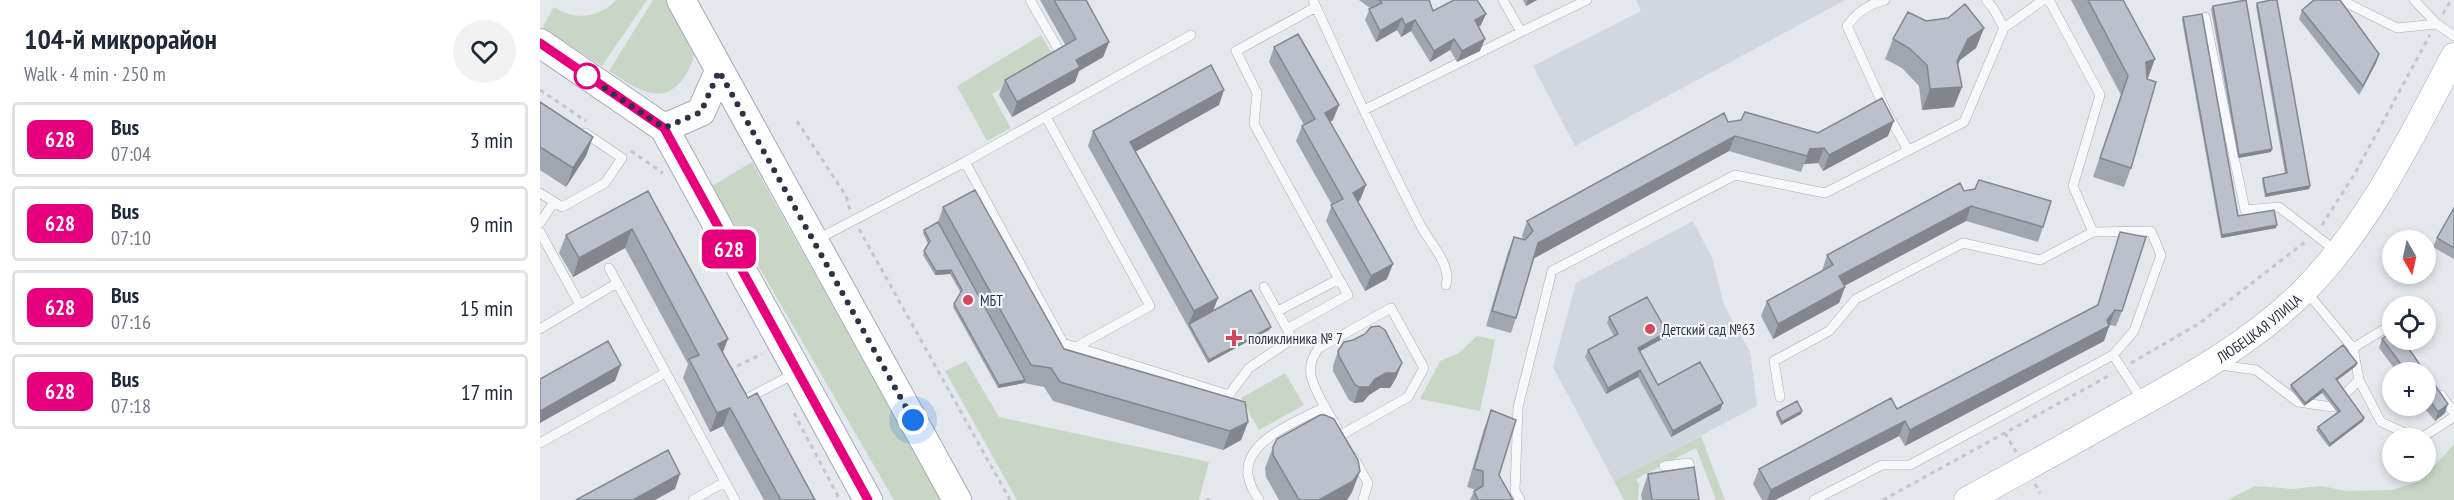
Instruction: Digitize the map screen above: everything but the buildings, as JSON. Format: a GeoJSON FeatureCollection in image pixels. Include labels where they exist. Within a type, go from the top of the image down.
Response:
{"type":"FeatureCollection","features":[{"type":"Feature","properties":{"kind":"main road"},"geometry":{"type":"LineString","coordinates":[[681,0],[957,500]]}},
{"type":"Feature","properties":{"kind":"main road"},"geometry":{"type":"LineString","coordinates":[[540,43],[664,128],[796,373],[868,500]]}},
{"type":"Feature","properties":{"kind":"main road"},"geometry":{"type":"LineString","coordinates":[[664,128],[701,112],[719,71]]}},
{"type":"Feature","properties":{"kind":"street","name":"ЛЮБЕЦКАЯ УЛИЦА"},"geometry":{"type":"LineString","coordinates":[[1967,500],[2211,364],[2305,290],[2337,252],[2385,186],[2454,56]]}},
{"type":"Feature","properties":{"kind":"lane"},"geometry":{"type":"LineString","coordinates":[[1030,0],[1060,52]]}},
{"type":"Feature","properties":{"kind":"lane"},"geometry":{"type":"LineString","coordinates":[[1503,0],[1521,32]]}},
{"type":"Feature","properties":{"kind":"lane"},"geometry":{"type":"LineString","coordinates":[[1364,110],[1587,0]]}},
{"type":"Feature","properties":{"kind":"lane"},"geometry":{"type":"LineString","coordinates":[[1885,0],[1856,14],[1847,26],[1886,111],[1908,150]]}},
{"type":"Feature","properties":{"kind":"lane"},"geometry":{"type":"LineString","coordinates":[[1986,0],[2004,28]]}},
{"type":"Feature","properties":{"kind":"lane"},"geometry":{"type":"LineString","coordinates":[[1520,500],[1515,491],[1518,406],[1552,271],[1735,175],[1825,193],[1964,122],[2004,28],[2043,0]]}},
{"type":"Feature","properties":{"kind":"lane"},"geometry":{"type":"LineString","coordinates":[[2049,0],[2100,95],[2073,186],[2093,232]]}},
{"type":"Feature","properties":{"kind":"lane"},"geometry":{"type":"LineString","coordinates":[[2341,0],[2397,28],[2436,24]]}},
{"type":"Feature","properties":{"kind":"lane"},"geometry":{"type":"LineString","coordinates":[[2414,0],[2436,24],[2454,36]]}},
{"type":"Feature","properties":{"kind":"lane"},"geometry":{"type":"LineString","coordinates":[[1287,329],[1348,295],[1254,124],[1257,93],[1236,51],[1314,3],[1415,214],[1448,272],[1446,285]]}},
{"type":"Feature","properties":{"kind":"lane"},"geometry":{"type":"LineString","coordinates":[[2205,17],[2245,210],[2279,207],[2337,252]]}},
{"type":"Feature","properties":{"kind":"lane"},"geometry":{"type":"LineString","coordinates":[[813,241],[965,162],[1191,36]]}},
{"type":"Feature","properties":{"kind":"lane"},"geometry":{"type":"LineString","coordinates":[[1047,117],[1149,306],[1076,347]]}},
{"type":"Feature","properties":{"kind":"lane"},"geometry":{"type":"LineString","coordinates":[[540,193],[562,207],[605,183],[622,158],[577,128]]}},
{"type":"Feature","properties":{"kind":"lane"},"geometry":{"type":"LineString","coordinates":[[965,162],[1063,343],[1228,395],[1249,368],[1292,339],[1264,287]]}},
{"type":"Feature","properties":{"kind":"lane"},"geometry":{"type":"LineString","coordinates":[[540,223],[554,202]]}},
{"type":"Feature","properties":{"kind":"lane"},"geometry":{"type":"LineString","coordinates":[[1780,398],[1774,361],[1829,331],[1856,299],[1963,243],[2040,260],[2093,232],[2151,231],[2160,255],[2134,331],[2113,355],[1910,465],[1882,465],[1814,500]]}},
{"type":"Feature","properties":{"kind":"lane"},"geometry":{"type":"LineString","coordinates":[[540,232],[580,305]]}},
{"type":"Feature","properties":{"kind":"lane"},"geometry":{"type":"LineString","coordinates":[[609,268],[735,500]]}},
{"type":"Feature","properties":{"kind":"lane"},"geometry":{"type":"LineString","coordinates":[[1278,311],[1339,279]]}},
{"type":"Feature","properties":{"kind":"lane"},"geometry":{"type":"LineString","coordinates":[[540,329],[617,283]]}},
{"type":"Feature","properties":{"kind":"lane"},"geometry":{"type":"LineString","coordinates":[[2305,290],[2353,348],[2359,380],[2381,422],[2394,428]]}},
{"type":"Feature","properties":{"kind":"lane"},"geometry":{"type":"LineString","coordinates":[[1341,435],[1408,397],[1424,368],[1391,308],[1319,348],[1310,373],[1325,407],[1368,483],[1362,500]]}},
{"type":"Feature","properties":{"kind":"lane"},"geometry":{"type":"LineString","coordinates":[[2353,348],[2382,330]]}},
{"type":"Feature","properties":{"kind":"lane"},"geometry":{"type":"LineString","coordinates":[[2113,355],[2144,402]]}},
{"type":"Feature","properties":{"kind":"lane"},"geometry":{"type":"LineString","coordinates":[[2211,364],[2256,370],[2298,402],[2332,407],[2359,380]]}},
{"type":"Feature","properties":{"kind":"lane"},"geometry":{"type":"LineString","coordinates":[[540,443],[665,373]]}},
{"type":"Feature","properties":{"kind":"lane"},"geometry":{"type":"LineString","coordinates":[[735,405],[796,373]]}},
{"type":"Feature","properties":{"kind":"lane"},"geometry":{"type":"LineString","coordinates":[[2435,428],[2454,415],[2437,389]]}},
{"type":"Feature","properties":{"kind":"lane"},"geometry":{"type":"LineString","coordinates":[[1259,500],[1248,476],[1249,461],[1256,448],[1325,407]]}},
{"type":"Feature","properties":{"kind":"lane"},"geometry":{"type":"LineString","coordinates":[[694,426],[705,421]]}},
{"type":"Feature","properties":{"kind":"lane"},"geometry":{"type":"LineString","coordinates":[[1664,466],[1689,463],[1694,500]]}},
{"type":"Feature","properties":{"kind":"lane"},"geometry":{"type":"LineString","coordinates":[[693,500],[725,482]]}},
{"type":"Feature","properties":{"kind":"path"},"geometry":{"type":"LineString","coordinates":[[1883,500],[2200,323],[2316,234],[2354,175],[2451,0]]}},
{"type":"Feature","properties":{"kind":"path"},"geometry":{"type":"LineString","coordinates":[[797,121],[846,196],[854,220],[1010,500]]}},
{"type":"Feature","properties":{"kind":"path"},"geometry":{"type":"LineString","coordinates":[[727,371],[762,354]]}},
{"type":"Feature","properties":{"kind":"shaded area"},"geometry":{"type":"Polygon","coordinates":[[[1636,0],[1845,0],[1575,146],[1533,66],[1641,11],[1636,0]]]}},
{"type":"Feature","properties":{"kind":"shaded area","name":"Детский сад №63"},"geometry":{"type":"Polygon","coordinates":[[[1693,221],[1712,258],[1724,305],[1750,352],[1757,406],[1614,481],[1553,367],[1576,283],[1693,221]]]}},
{"type":"Feature","properties":{"kind":"green space"},"geometry":{"type":"Polygon","coordinates":[[[616,0],[647,0],[602,66],[542,28],[554,7],[578,16],[595,14],[616,0]]]}},
{"type":"Feature","properties":{"kind":"green space"},"geometry":{"type":"Polygon","coordinates":[[[653,0],[668,0],[689,34],[694,49],[692,61],[685,76],[667,92],[658,94],[638,89],[609,71],[653,0]]]}},
{"type":"Feature","properties":{"kind":"green space"},"geometry":{"type":"Polygon","coordinates":[[[1041,35],[1055,59],[992,94],[1011,128],[987,141],[957,86],[1041,35]]]}},
{"type":"Feature","properties":{"kind":"green space"},"geometry":{"type":"Polygon","coordinates":[[[752,162],[941,500],[894,500],[712,186],[752,162]]]}},
{"type":"Feature","properties":{"kind":"green space"},"geometry":{"type":"Polygon","coordinates":[[[1477,336],[1495,340],[1480,411],[1420,399],[1440,361],[1459,353],[1477,336]]]}},
{"type":"Feature","properties":{"kind":"green space"},"geometry":{"type":"Polygon","coordinates":[[[966,361],[999,417],[1209,462],[1199,500],[1017,500],[945,371],[966,361]]]}},
{"type":"Feature","properties":{"kind":"green space"},"geometry":{"type":"Polygon","coordinates":[[[1285,373],[1304,405],[1259,430],[1241,398],[1285,373]]]}},
{"type":"Feature","properties":{"kind":"green space"},"geometry":{"type":"Polygon","coordinates":[[[1701,436],[1725,500],[1716,500],[1696,448],[1636,479],[1639,484],[1638,500],[1624,500],[1614,481],[1701,436]]]}},
{"type":"Feature","properties":{"kind":"green space"},"geometry":{"type":"Polygon","coordinates":[[[2454,444],[2454,500],[2227,500],[2255,486],[2293,489],[2322,486],[2346,491],[2392,490],[2418,482],[2436,482],[2436,464],[2454,444]]]}},
{"type":"Feature","properties":{"kind":"bus line","name":"628"},"geometry":{"type":"LineString","coordinates":[[540,43],[664,128],[796,373],[868,500]]}},
{"type":"Feature","properties":{"kind":"place","name":"МБТ"},"geometry":{"type":"Point","coordinates":[968,300]}},
{"type":"Feature","properties":{"kind":"place","name":"Детский сад №63"},"geometry":{"type":"Point","coordinates":[1650,329]}},
{"type":"Feature","properties":{"kind":"place","name":"поликлиника № 7"},"geometry":{"type":"Point","coordinates":[1234,338]}},
{"type":"Feature","properties":{"kind":"route"},"geometry":{"type":"LineString","coordinates":[[587,76],[664,128],[701,112],[719,71],[913,420]]}}]}
